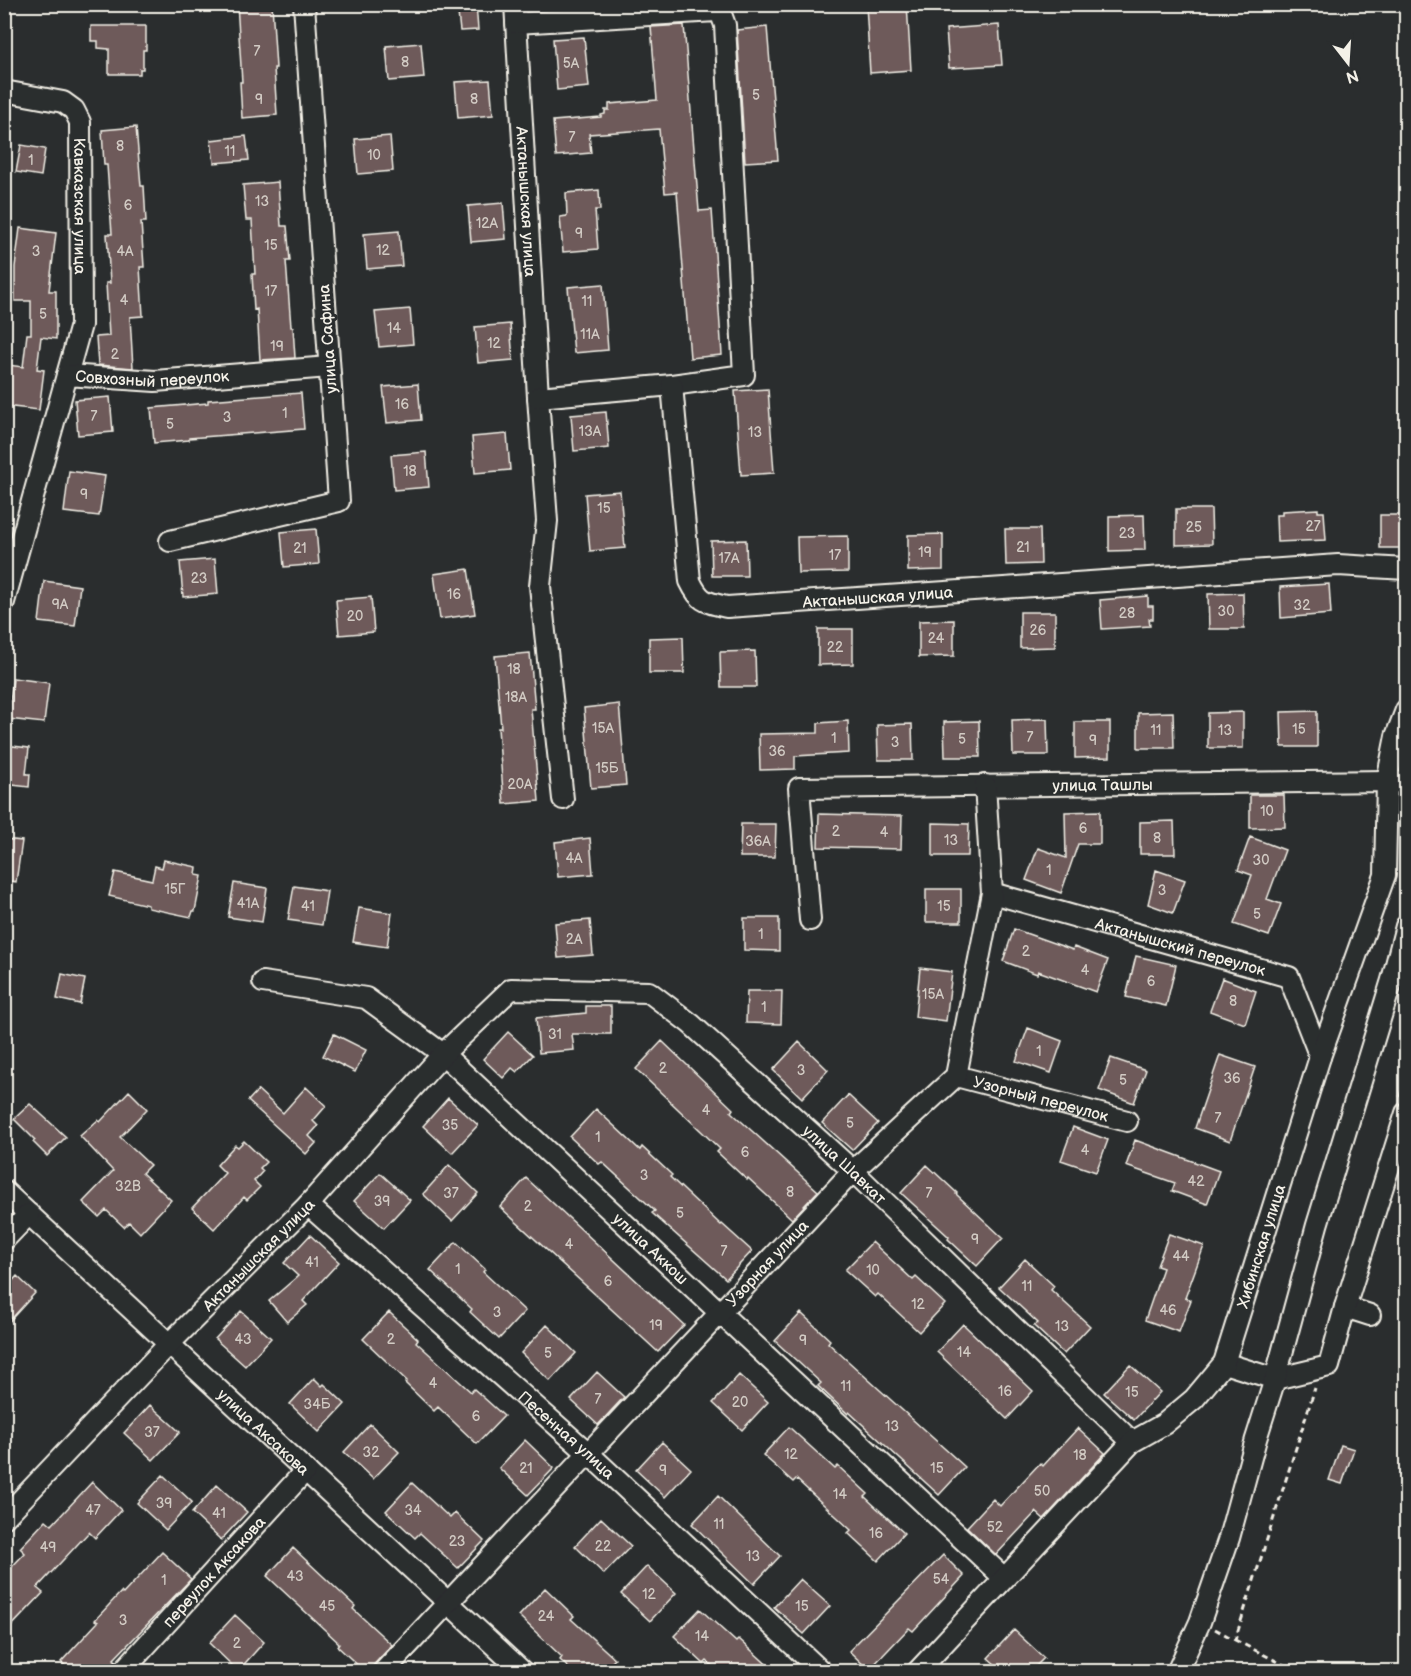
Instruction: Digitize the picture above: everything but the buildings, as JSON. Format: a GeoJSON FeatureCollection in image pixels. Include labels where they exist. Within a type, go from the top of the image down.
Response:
{"type":"FeatureCollection","features":[{"type":"Feature","properties":{"kind":"street","name":"улица Сафина"},"geometry":{"type":"LineString","coordinates":[[170,541],[339,501],[304,4]]}},
{"type":"Feature","properties":{"kind":"street"},"geometry":{"type":"LineString","coordinates":[[515,14],[716,11],[721,14],[726,36],[744,375],[672,385],[538,397]]}},
{"type":"Feature","properties":{"kind":"street","name":"Актанышская улица"},"geometry":{"type":"LineString","coordinates":[[515,14],[538,397],[548,520],[540,586],[563,799]]}},
{"type":"Feature","properties":{"kind":"street","name":"Кавказская улица"},"geometry":{"type":"LineString","coordinates":[[4,91],[63,102],[74,110],[80,122],[81,325],[68,375]]}},
{"type":"Feature","properties":{"kind":"street","name":"Совхозный переулок"},"geometry":{"type":"LineString","coordinates":[[4,602],[68,375],[155,381],[329,367]]}},
{"type":"Feature","properties":{"kind":"street","name":"Актанышская улица"},"geometry":{"type":"LineString","coordinates":[[672,385],[690,581],[696,595],[708,603],[727,607],[1338,565],[1407,569]]}},
{"type":"Feature","properties":{"kind":"street","name":"Хибинская улица"},"geometry":{"type":"LineString","coordinates":[[917,1671],[1132,1442],[1164,1425],[1194,1399],[1224,1363],[1320,1057],[1385,875],[1397,782],[1396,736],[1407,710]]}},
{"type":"Feature","properties":{"kind":"street","name":"улица Ташлы"},"geometry":{"type":"LineString","coordinates":[[810,920],[799,788],[1397,782]]}},
{"type":"Feature","properties":{"kind":"street"},"geometry":{"type":"LineString","coordinates":[[956,1076],[992,893],[985,785]]}},
{"type":"Feature","properties":{"kind":"street","name":"Актанышский переулок"},"geometry":{"type":"LineString","coordinates":[[992,893],[1289,977],[1320,1057]]}},
{"type":"Feature","properties":{"kind":"street"},"geometry":{"type":"LineString","coordinates":[[1178,1671],[1200,1622],[1229,1538],[1317,1225],[1399,983],[1407,926]]}},
{"type":"Feature","properties":{"kind":"street","name":"улица Аккош"},"geometry":{"type":"LineString","coordinates":[[263,982],[366,998],[443,1054],[1004,1578]]}},
{"type":"Feature","properties":{"kind":"street","name":"Актанышская улица"},"geometry":{"type":"LineString","coordinates":[[4,1518],[170,1343],[308,1205],[443,1054],[511,989]]}},
{"type":"Feature","properties":{"kind":"street","name":"улица Шавкат"},"geometry":{"type":"LineString","coordinates":[[511,989],[649,992],[692,1024],[853,1171],[1132,1442]]}},
{"type":"Feature","properties":{"kind":"street","name":"Узорный переулок"},"geometry":{"type":"LineString","coordinates":[[956,1076],[1127,1121]]}},
{"type":"Feature","properties":{"kind":"street","name":"Узорная улица"},"geometry":{"type":"LineString","coordinates":[[383,1671],[853,1171],[956,1076]]}},
{"type":"Feature","properties":{"kind":"street"},"geometry":{"type":"LineString","coordinates":[[1224,1363],[1275,1379],[1329,1366],[1345,1307],[1407,1113]]}},
{"type":"Feature","properties":{"kind":"street","name":"улица Аксакова"},"geometry":{"type":"LineString","coordinates":[[4,1191],[523,1671]]}},
{"type":"Feature","properties":{"kind":"street","name":"Песенная улица"},"geometry":{"type":"LineString","coordinates":[[308,1205],[588,1453],[822,1671]]}},
{"type":"Feature","properties":{"kind":"street"},"geometry":{"type":"LineString","coordinates":[[4,1240],[29,1214]]}},
{"type":"Feature","properties":{"kind":"street"},"geometry":{"type":"LineString","coordinates":[[1345,1307],[1370,1316]]}},
{"type":"Feature","properties":{"kind":"street","name":"переулок Аксакова"},"geometry":{"type":"LineString","coordinates":[[122,1671],[306,1470]]}},
{"type":"Feature","properties":{"kind":"path"},"geometry":{"type":"LineString","coordinates":[[1234,1640],[1298,1671]]}}]}
